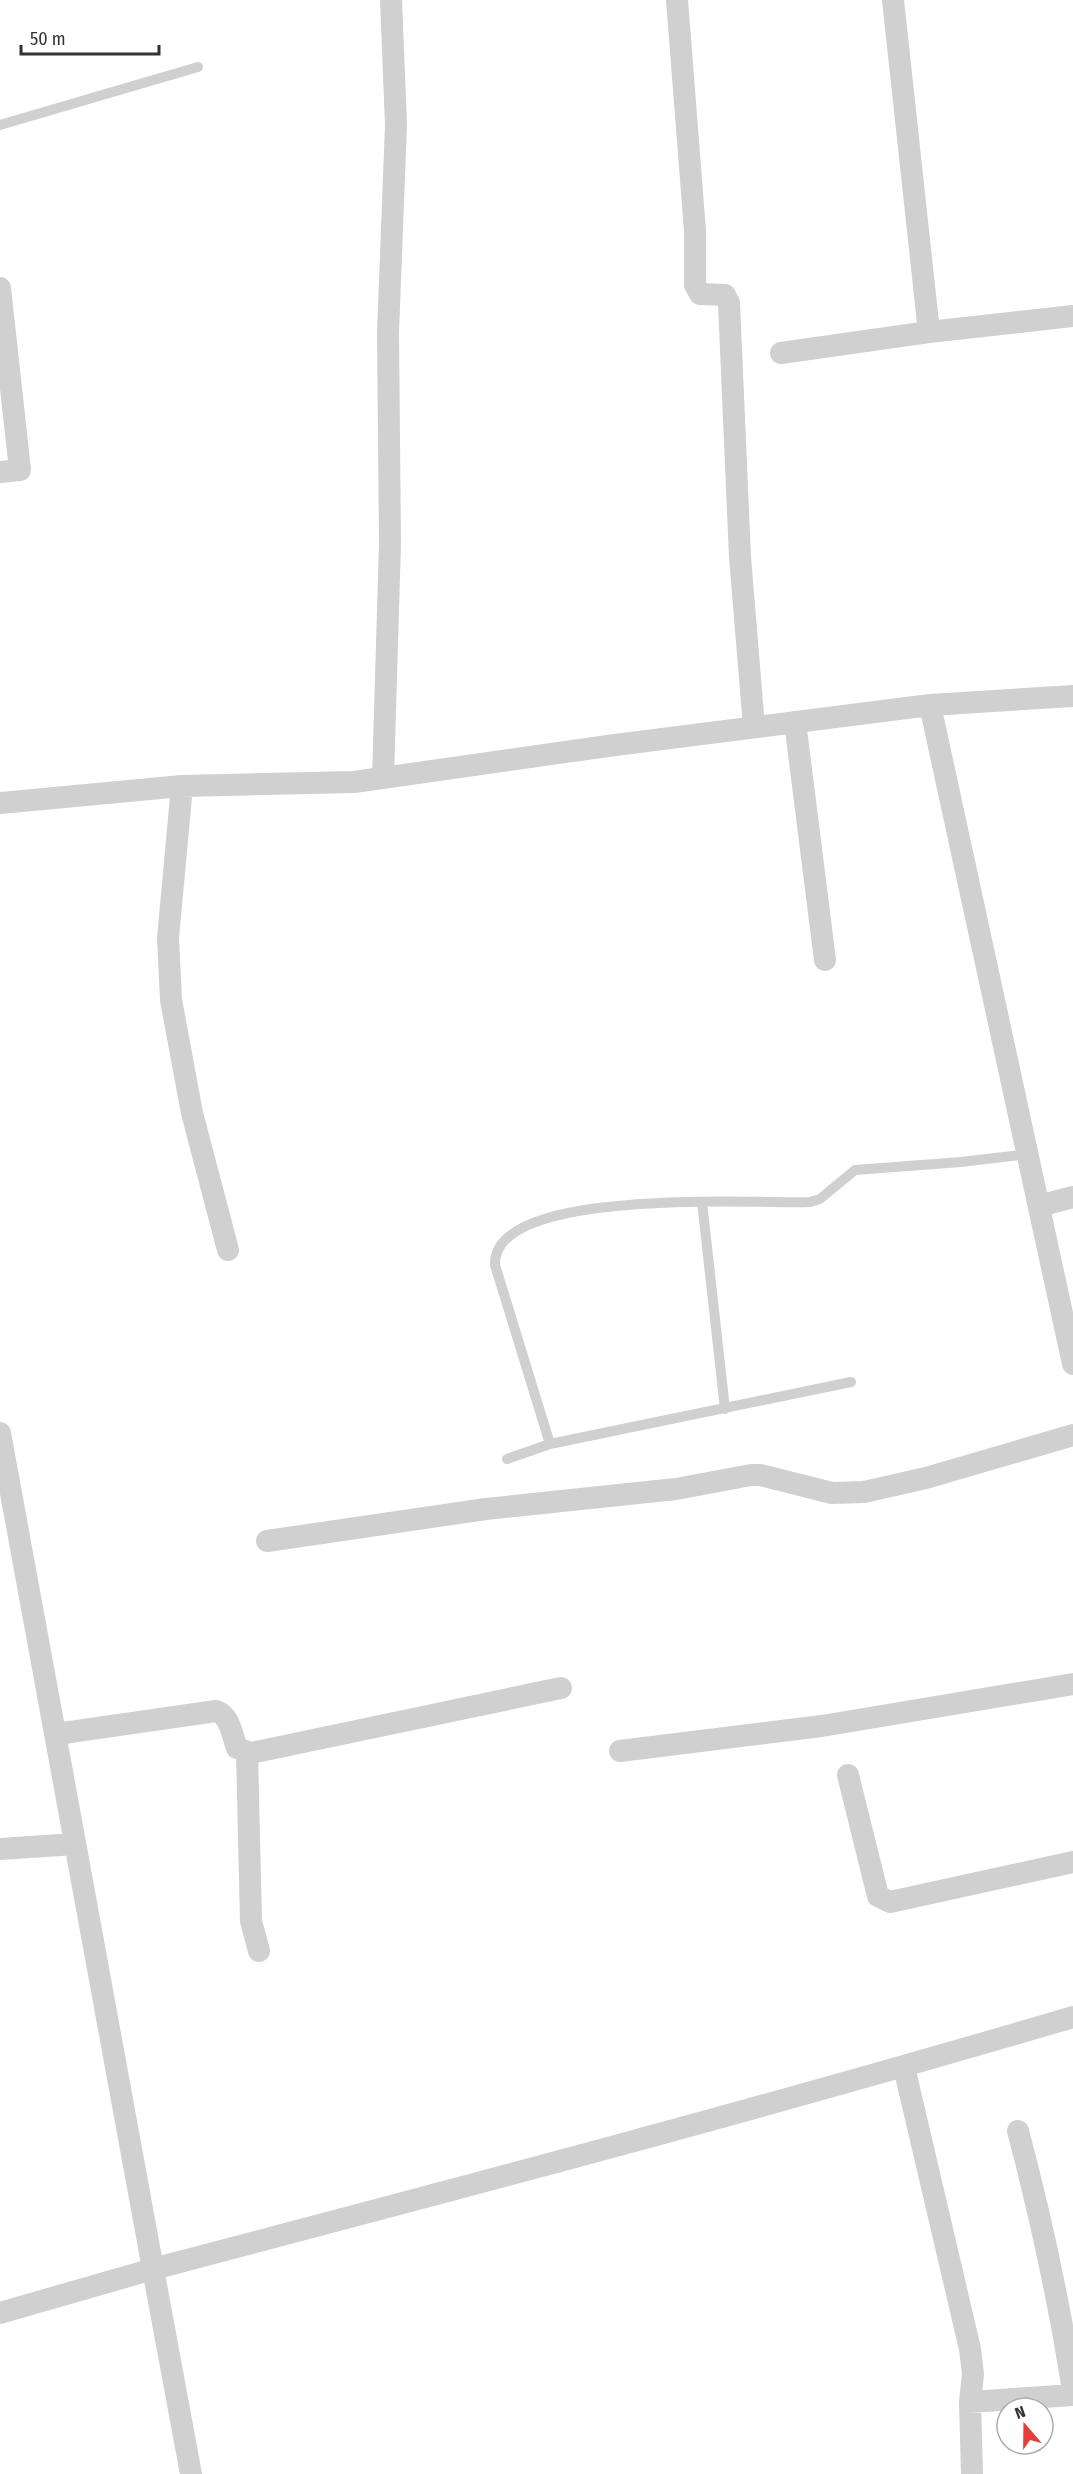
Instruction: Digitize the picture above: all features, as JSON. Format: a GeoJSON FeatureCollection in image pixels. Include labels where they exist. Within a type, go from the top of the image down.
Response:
{"type":"FeatureCollection","features":[{"type":"Feature","properties":{"kind":"street"},"geometry":{"type":"LineString","coordinates":[[383,778],[390,543],[388,333],[396,124],[391,0]]}},
{"type":"Feature","properties":{"kind":"street"},"geometry":{"type":"LineString","coordinates":[[677,0],[695,231],[696,285],[700,294],[725,295],[729,303],[741,557],[754,727]]}},
{"type":"Feature","properties":{"kind":"street"},"geometry":{"type":"LineString","coordinates":[[892,0],[929,332]]}},
{"type":"Feature","properties":{"kind":"street"},"geometry":{"type":"LineString","coordinates":[[0,288],[20,470],[0,472]]}},
{"type":"Feature","properties":{"kind":"street"},"geometry":{"type":"LineString","coordinates":[[781,353],[929,332],[1073,316]]}},
{"type":"Feature","properties":{"kind":"street"},"geometry":{"type":"LineString","coordinates":[[0,803],[183,786],[354,782],[930,705],[1073,696]]}},
{"type":"Feature","properties":{"kind":"street"},"geometry":{"type":"LineString","coordinates":[[930,705],[1073,1364]]}},
{"type":"Feature","properties":{"kind":"street"},"geometry":{"type":"LineString","coordinates":[[795,722],[825,960]]}},
{"type":"Feature","properties":{"kind":"street"},"geometry":{"type":"LineString","coordinates":[[183,786],[168,938],[171,1000],[192,1113],[228,1250]]}},
{"type":"Feature","properties":{"kind":"street"},"geometry":{"type":"LineString","coordinates":[[1039,1206],[1073,1197]]}},
{"type":"Feature","properties":{"kind":"street"},"geometry":{"type":"LineString","coordinates":[[0,1433],[190,2474]]}},
{"type":"Feature","properties":{"kind":"street"},"geometry":{"type":"LineString","coordinates":[[267,1541],[486,1509],[676,1489],[760,1474],[798,1486],[832,1493],[864,1492],[926,1478],[1073,1435]]}},
{"type":"Feature","properties":{"kind":"street"},"geometry":{"type":"LineString","coordinates":[[620,1751],[822,1726],[1073,1684]]}},
{"type":"Feature","properties":{"kind":"street"},"geometry":{"type":"LineString","coordinates":[[56,1734],[216,1711],[222,1712],[227,1719],[237,1748],[247,1752],[295,1745],[561,1688]]}},
{"type":"Feature","properties":{"kind":"street"},"geometry":{"type":"LineString","coordinates":[[247,1752],[251,1922],[259,1951]]}},
{"type":"Feature","properties":{"kind":"street"},"geometry":{"type":"LineString","coordinates":[[848,1775],[878,1896],[890,1902],[1073,1862]]}},
{"type":"Feature","properties":{"kind":"street"},"geometry":{"type":"LineString","coordinates":[[0,1849],[75,1844]]}},
{"type":"Feature","properties":{"kind":"street"},"geometry":{"type":"LineString","coordinates":[[0,2313],[153,2269],[566,2160],[904,2067],[1073,2017]]}},
{"type":"Feature","properties":{"kind":"street"},"geometry":{"type":"LineString","coordinates":[[904,2067],[970,2349],[973,2374],[970,2402],[972,2474]]}},
{"type":"Feature","properties":{"kind":"street"},"geometry":{"type":"LineString","coordinates":[[1018,2131],[1048,2252],[1073,2390]]}},
{"type":"Feature","properties":{"kind":"street"},"geometry":{"type":"LineString","coordinates":[[970,2402],[1073,2395]]}},
{"type":"Feature","properties":{"kind":"lane"},"geometry":{"type":"LineString","coordinates":[[0,125],[198,67]]}},
{"type":"Feature","properties":{"kind":"lane"},"geometry":{"type":"LineString","coordinates":[[550,1444],[495,1265],[494,1255],[502,1241],[518,1228],[599,1207],[632,1203],[810,1202],[820,1199],[855,1170],[1028,1154]]}},
{"type":"Feature","properties":{"kind":"lane"},"geometry":{"type":"LineString","coordinates":[[702,1202],[725,1408]]}},
{"type":"Feature","properties":{"kind":"lane"},"geometry":{"type":"LineString","coordinates":[[507,1459],[550,1444],[851,1382]]}}]}
